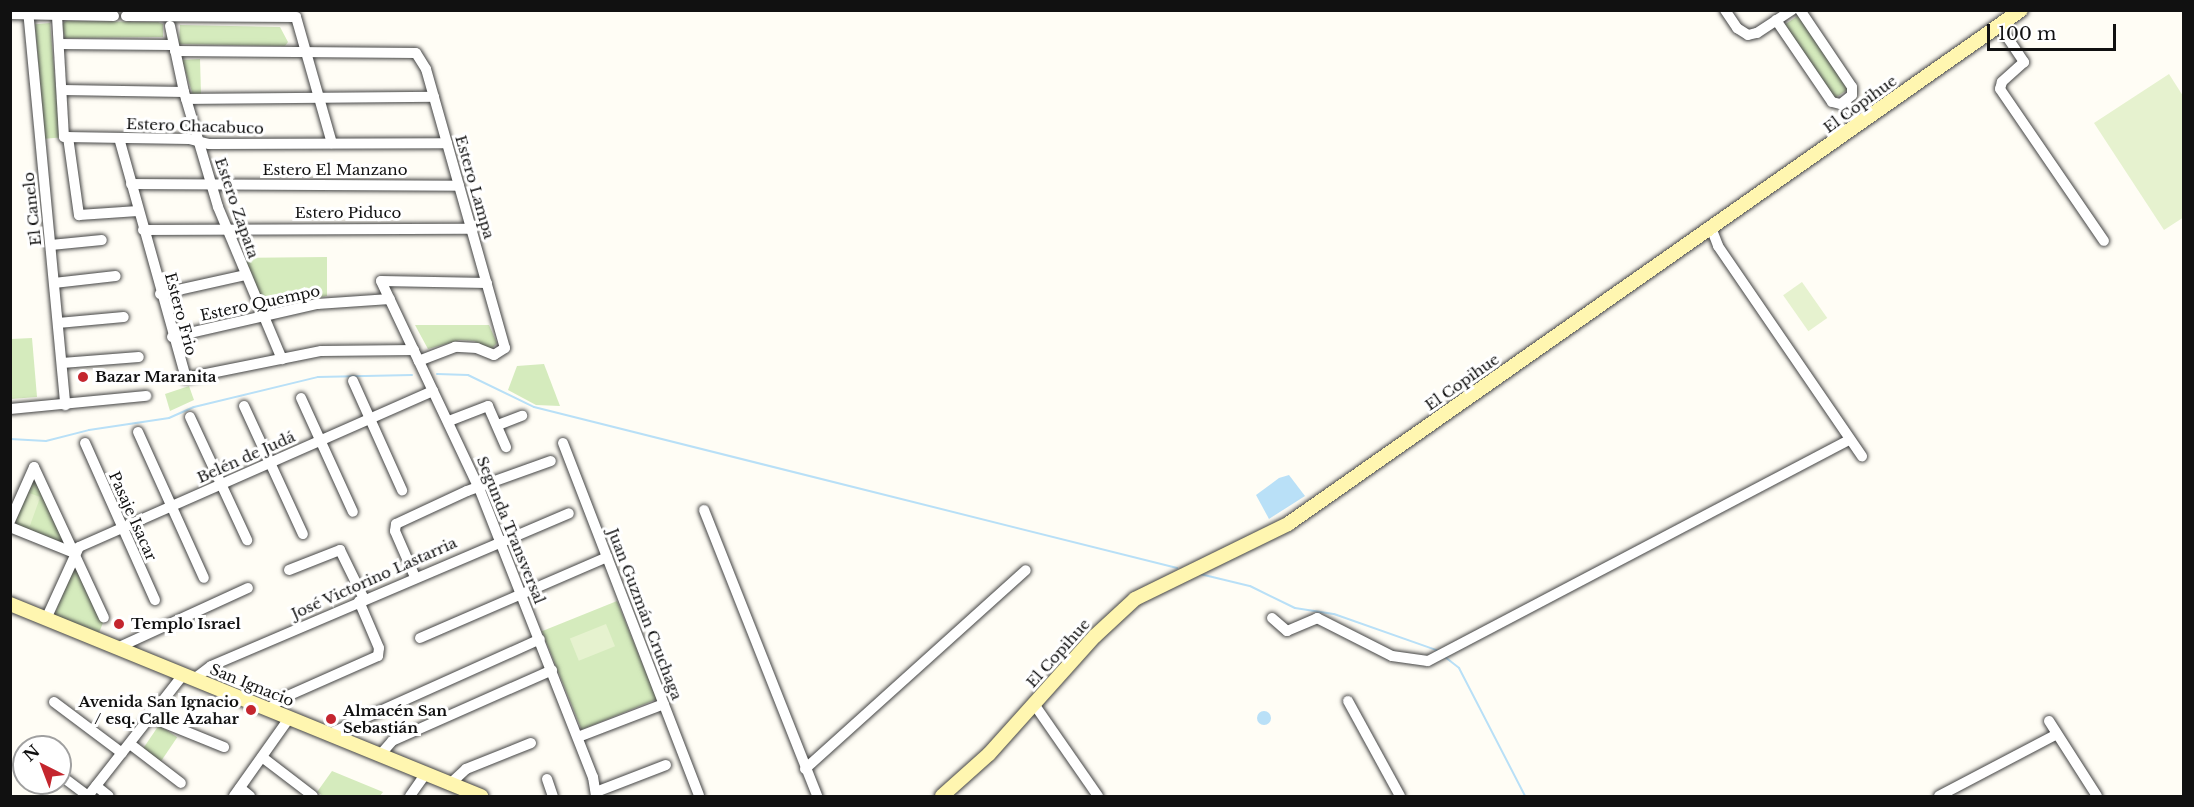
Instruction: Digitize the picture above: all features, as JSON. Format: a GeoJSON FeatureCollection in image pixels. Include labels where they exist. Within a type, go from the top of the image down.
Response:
{"type":"FeatureCollection","features":[{"type":"Feature","properties":{"kind":"main road","name":"El Copihue"},"geometry":{"type":"LineString","coordinates":[[942,796],[989,754],[1095,636],[1135,599],[1288,524],[1712,230],[2020,10]]}},
{"type":"Feature","properties":{"kind":"main road","name":"San Ignacio"},"geometry":{"type":"LineString","coordinates":[[10,604],[481,796]]}},
{"type":"Feature","properties":{"kind":"street"},"geometry":{"type":"LineString","coordinates":[[1725,10],[1737,28],[1748,34],[1791,10]]}},
{"type":"Feature","properties":{"kind":"street"},"geometry":{"type":"LineString","coordinates":[[1776,20],[1832,102],[1845,102],[1852,95],[1852,87],[1800,10]]}},
{"type":"Feature","properties":{"kind":"street","name":"El Canelo"},"geometry":{"type":"LineString","coordinates":[[28,13],[65,405]]}},
{"type":"Feature","properties":{"kind":"street"},"geometry":{"type":"LineString","coordinates":[[10,14],[114,16]]}},
{"type":"Feature","properties":{"kind":"street"},"geometry":{"type":"LineString","coordinates":[[57,16],[64,137],[68,137],[79,214],[138,211]]}},
{"type":"Feature","properties":{"kind":"street"},"geometry":{"type":"LineString","coordinates":[[126,16],[296,17],[332,143]]}},
{"type":"Feature","properties":{"kind":"street","name":"Estero Zapata"},"geometry":{"type":"LineString","coordinates":[[170,26],[185,95],[225,228],[282,359]]}},
{"type":"Feature","properties":{"kind":"street"},"geometry":{"type":"LineString","coordinates":[[1999,26],[2024,62],[2002,82],[2000,89],[2104,241]]}},
{"type":"Feature","properties":{"kind":"street"},"geometry":{"type":"LineString","coordinates":[[59,44],[306,52]]}},
{"type":"Feature","properties":{"kind":"street","name":"Estero Lampa"},"geometry":{"type":"LineString","coordinates":[[306,52],[416,53],[426,69],[504,351],[494,354],[455,347],[419,362]]}},
{"type":"Feature","properties":{"kind":"street"},"geometry":{"type":"LineString","coordinates":[[62,90],[319,98],[434,97]]}},
{"type":"Feature","properties":{"kind":"street"},"geometry":{"type":"LineString","coordinates":[[1845,102],[1860,124]]}},
{"type":"Feature","properties":{"kind":"street","name":"Estero Chacabuco"},"geometry":{"type":"LineString","coordinates":[[68,137],[332,143],[447,143]]}},
{"type":"Feature","properties":{"kind":"street","name":"Estero Frio"},"geometry":{"type":"LineString","coordinates":[[119,138],[181,373],[192,380],[327,351],[414,350]]}},
{"type":"Feature","properties":{"kind":"street","name":"Estero El Manzano"},"geometry":{"type":"LineString","coordinates":[[131,184],[459,186]]}},
{"type":"Feature","properties":{"kind":"street","name":"Estero Piduco"},"geometry":{"type":"LineString","coordinates":[[143,230],[471,229]]}},
{"type":"Feature","properties":{"kind":"street"},"geometry":{"type":"LineString","coordinates":[[1712,230],[1723,253],[1862,456]]}},
{"type":"Feature","properties":{"kind":"street"},"geometry":{"type":"LineString","coordinates":[[51,245],[102,240]]}},
{"type":"Feature","properties":{"kind":"street"},"geometry":{"type":"LineString","coordinates":[[160,294],[245,275]]}},
{"type":"Feature","properties":{"kind":"street"},"geometry":{"type":"LineString","coordinates":[[54,283],[116,276]]}},
{"type":"Feature","properties":{"kind":"street","name":"Segunda Transversal"},"geometry":{"type":"LineString","coordinates":[[487,283],[381,281],[479,488],[578,737],[596,794]]}},
{"type":"Feature","properties":{"kind":"street","name":"Estero Quempo"},"geometry":{"type":"LineString","coordinates":[[172,337],[317,304],[390,299]]}},
{"type":"Feature","properties":{"kind":"street"},"geometry":{"type":"LineString","coordinates":[[58,323],[124,317]]}},
{"type":"Feature","properties":{"kind":"street"},"geometry":{"type":"LineString","coordinates":[[62,363],[140,357]]}},
{"type":"Feature","properties":{"kind":"street"},"geometry":{"type":"LineString","coordinates":[[353,381],[402,490]]}},
{"type":"Feature","properties":{"kind":"street","name":"Belén de Judá"},"geometry":{"type":"LineString","coordinates":[[74,553],[79,547],[433,391]]}},
{"type":"Feature","properties":{"kind":"street"},"geometry":{"type":"LineString","coordinates":[[10,409],[146,396]]}},
{"type":"Feature","properties":{"kind":"street"},"geometry":{"type":"LineString","coordinates":[[301,398],[353,512]]}},
{"type":"Feature","properties":{"kind":"street"},"geometry":{"type":"LineString","coordinates":[[244,406],[303,534]]}},
{"type":"Feature","properties":{"kind":"street"},"geometry":{"type":"LineString","coordinates":[[449,421],[488,406],[506,447]]}},
{"type":"Feature","properties":{"kind":"street"},"geometry":{"type":"LineString","coordinates":[[498,425],[522,416]]}},
{"type":"Feature","properties":{"kind":"street"},"geometry":{"type":"LineString","coordinates":[[190,417],[247,540]]}},
{"type":"Feature","properties":{"kind":"street"},"geometry":{"type":"LineString","coordinates":[[138,432],[204,578]]}},
{"type":"Feature","properties":{"kind":"street"},"geometry":{"type":"LineString","coordinates":[[1272,618],[1287,631],[1317,618],[1392,656],[1428,660],[1849,440]]}},
{"type":"Feature","properties":{"kind":"street","name":"Pasaje Isacar"},"geometry":{"type":"LineString","coordinates":[[85,443],[155,600]]}},
{"type":"Feature","properties":{"kind":"street","name":"Juan Guzmán Cruchaga"},"geometry":{"type":"LineString","coordinates":[[563,443],[699,796]]}},
{"type":"Feature","properties":{"kind":"street"},"geometry":{"type":"LineString","coordinates":[[415,576],[395,527],[479,488],[551,461]]}},
{"type":"Feature","properties":{"kind":"street"},"geometry":{"type":"LineString","coordinates":[[10,521],[34,467],[104,618]]}},
{"type":"Feature","properties":{"kind":"street"},"geometry":{"type":"LineString","coordinates":[[704,510],[804,769],[817,796]]}},
{"type":"Feature","properties":{"kind":"street","name":"José Victorino Lastarria"},"geometry":{"type":"LineString","coordinates":[[88,796],[150,717],[189,677],[500,539],[569,513]]}},
{"type":"Feature","properties":{"kind":"street"},"geometry":{"type":"LineString","coordinates":[[10,527],[74,553]]}},
{"type":"Feature","properties":{"kind":"street"},"geometry":{"type":"LineString","coordinates":[[268,709],[283,698],[378,656],[379,648],[340,550],[290,570]]}},
{"type":"Feature","properties":{"kind":"street"},"geometry":{"type":"LineString","coordinates":[[46,618],[74,553]]}},
{"type":"Feature","properties":{"kind":"street"},"geometry":{"type":"LineString","coordinates":[[420,638],[607,557]]}},
{"type":"Feature","properties":{"kind":"street"},"geometry":{"type":"LineString","coordinates":[[804,769],[1026,570]]}},
{"type":"Feature","properties":{"kind":"street"},"geometry":{"type":"LineString","coordinates":[[117,648],[248,588]]}},
{"type":"Feature","properties":{"kind":"street"},"geometry":{"type":"LineString","coordinates":[[329,734],[540,639]]}},
{"type":"Feature","properties":{"kind":"street"},"geometry":{"type":"LineString","coordinates":[[380,755],[395,739],[552,670]]}},
{"type":"Feature","properties":{"kind":"street"},"geometry":{"type":"LineString","coordinates":[[1348,701],[1400,796]]}},
{"type":"Feature","properties":{"kind":"street"},"geometry":{"type":"LineString","coordinates":[[54,702],[122,753]]}},
{"type":"Feature","properties":{"kind":"street"},"geometry":{"type":"LineString","coordinates":[[578,737],[664,704]]}},
{"type":"Feature","properties":{"kind":"street"},"geometry":{"type":"LineString","coordinates":[[1034,704],[1098,796]]}},
{"type":"Feature","properties":{"kind":"street"},"geometry":{"type":"LineString","coordinates":[[150,717],[224,747]]}},
{"type":"Feature","properties":{"kind":"street"},"geometry":{"type":"LineString","coordinates":[[250,796],[237,792],[290,717]]}},
{"type":"Feature","properties":{"kind":"street"},"geometry":{"type":"LineString","coordinates":[[2049,721],[2055,735],[2097,796]]}},
{"type":"Feature","properties":{"kind":"street"},"geometry":{"type":"LineString","coordinates":[[1939,796],[2055,735]]}},
{"type":"Feature","properties":{"kind":"street"},"geometry":{"type":"LineString","coordinates":[[450,784],[466,769],[531,743]]}},
{"type":"Feature","properties":{"kind":"street"},"geometry":{"type":"LineString","coordinates":[[130,744],[181,783]]}},
{"type":"Feature","properties":{"kind":"street"},"geometry":{"type":"LineString","coordinates":[[262,757],[313,796]]}},
{"type":"Feature","properties":{"kind":"street"},"geometry":{"type":"LineString","coordinates":[[596,794],[666,765]]}},
{"type":"Feature","properties":{"kind":"street"},"geometry":{"type":"LineString","coordinates":[[410,796],[426,773]]}},
{"type":"Feature","properties":{"kind":"street"},"geometry":{"type":"LineString","coordinates":[[547,779],[553,796]]}},
{"type":"Feature","properties":{"kind":"street"},"geometry":{"type":"LineString","coordinates":[[72,784],[88,796]]}},
{"type":"Feature","properties":{"kind":"street"},"geometry":{"type":"LineString","coordinates":[[96,786],[109,796]]}},
{"type":"Feature","properties":{"kind":"green space"},"geometry":{"type":"Polygon","coordinates":[[[1799,15],[1849,89],[1835,98],[1785,25],[1799,15]]]}},
{"type":"Feature","properties":{"kind":"green space"},"geometry":{"type":"Polygon","coordinates":[[[66,21],[158,22],[163,24],[163,37],[65,38],[62,24],[66,21]]]}},
{"type":"Feature","properties":{"kind":"green space"},"geometry":{"type":"Polygon","coordinates":[[[50,23],[60,138],[45,139],[35,24],[50,23]]]}},
{"type":"Feature","properties":{"kind":"green space"},"geometry":{"type":"Polygon","coordinates":[[[180,25],[280,27],[288,42],[285,46],[179,44],[180,25]]]}},
{"type":"Feature","properties":{"kind":"green space"},"geometry":{"type":"Polygon","coordinates":[[[200,59],[201,94],[193,95],[182,60],[200,59]]]}},
{"type":"Feature","properties":{"kind":"green space"},"geometry":{"type":"Polygon","coordinates":[[[2169,74],[2183,96],[2184,217],[2164,230],[2094,123],[2169,74]]]}},
{"type":"Feature","properties":{"kind":"green space"},"geometry":{"type":"Polygon","coordinates":[[[327,257],[327,296],[270,308],[264,305],[243,258],[327,257]]]}},
{"type":"Feature","properties":{"kind":"green space"},"geometry":{"type":"Polygon","coordinates":[[[1802,282],[1827,318],[1808,331],[1783,295],[1802,282]]]}},
{"type":"Feature","properties":{"kind":"green space"},"geometry":{"type":"Polygon","coordinates":[[[415,325],[489,325],[497,343],[491,349],[474,341],[460,340],[428,349],[415,325]]]}},
{"type":"Feature","properties":{"kind":"green space"},"geometry":{"type":"Polygon","coordinates":[[[32,338],[37,397],[11,399],[11,339],[32,338]]]}},
{"type":"Feature","properties":{"kind":"green space"},"geometry":{"type":"Polygon","coordinates":[[[544,364],[560,406],[536,405],[508,390],[517,366],[544,364]]]}},
{"type":"Feature","properties":{"kind":"green space"},"geometry":{"type":"Polygon","coordinates":[[[189,386],[194,400],[170,411],[165,394],[189,386]]]}},
{"type":"Feature","properties":{"kind":"green space"},"geometry":{"type":"Polygon","coordinates":[[[36,475],[67,549],[13,527],[36,475]]]}},
{"type":"Feature","properties":{"kind":"green space"},"geometry":{"type":"Polygon","coordinates":[[[29,493],[40,497],[30,526],[18,522],[29,493]]]}},
{"type":"Feature","properties":{"kind":"green space"},"geometry":{"type":"Polygon","coordinates":[[[75,565],[105,618],[98,635],[54,616],[75,565]]]}},
{"type":"Feature","properties":{"kind":"green space"},"geometry":{"type":"Polygon","coordinates":[[[617,601],[657,699],[582,730],[542,631],[617,601]]]}},
{"type":"Feature","properties":{"kind":"green space"},"geometry":{"type":"Polygon","coordinates":[[[606,624],[615,646],[579,661],[570,639],[606,624]]]}},
{"type":"Feature","properties":{"kind":"green space"},"geometry":{"type":"Polygon","coordinates":[[[159,725],[177,737],[161,761],[143,749],[159,725]]]}},
{"type":"Feature","properties":{"kind":"green space"},"geometry":{"type":"Polygon","coordinates":[[[332,771],[383,792],[380,796],[323,796],[317,792],[332,771]]]}},
{"type":"Feature","properties":{"kind":"water"},"geometry":{"type":"Polygon","coordinates":[[[1289,475],[1305,496],[1269,519],[1256,495],[1279,478],[1289,475]]]}},
{"type":"Feature","properties":{"kind":"water"},"geometry":{"type":"Polygon","coordinates":[[[1261,711],[1267,711],[1271,718],[1267,725],[1261,725],[1257,721],[1257,715],[1261,711]]]}},
{"type":"Feature","properties":{"kind":"waterway"},"geometry":{"type":"LineString","coordinates":[[437,374],[468,375],[534,407],[1177,568]]}},
{"type":"Feature","properties":{"kind":"waterway"},"geometry":{"type":"LineString","coordinates":[[10,439],[46,441],[89,430],[169,418],[194,407],[318,377],[412,375]]}},
{"type":"Feature","properties":{"kind":"waterway"},"geometry":{"type":"LineString","coordinates":[[1200,574],[1250,586],[1295,608],[1334,614],[1439,651]]}},
{"type":"Feature","properties":{"kind":"waterway"},"geometry":{"type":"LineString","coordinates":[[1445,657],[1459,668],[1525,796]]}},
{"type":"Feature","properties":{"kind":"place","name":"Bazar Maranita"},"geometry":{"type":"Point","coordinates":[83,377]}},
{"type":"Feature","properties":{"kind":"place","name":"Templo Israel"},"geometry":{"type":"Point","coordinates":[119,624]}},
{"type":"Feature","properties":{"kind":"place","name":"Avenida San Ignacio / esq. Calle Azahar"},"geometry":{"type":"Point","coordinates":[251,710]}},
{"type":"Feature","properties":{"kind":"place","name":"Almacén San Sebastián"},"geometry":{"type":"Point","coordinates":[331,719]}}]}
